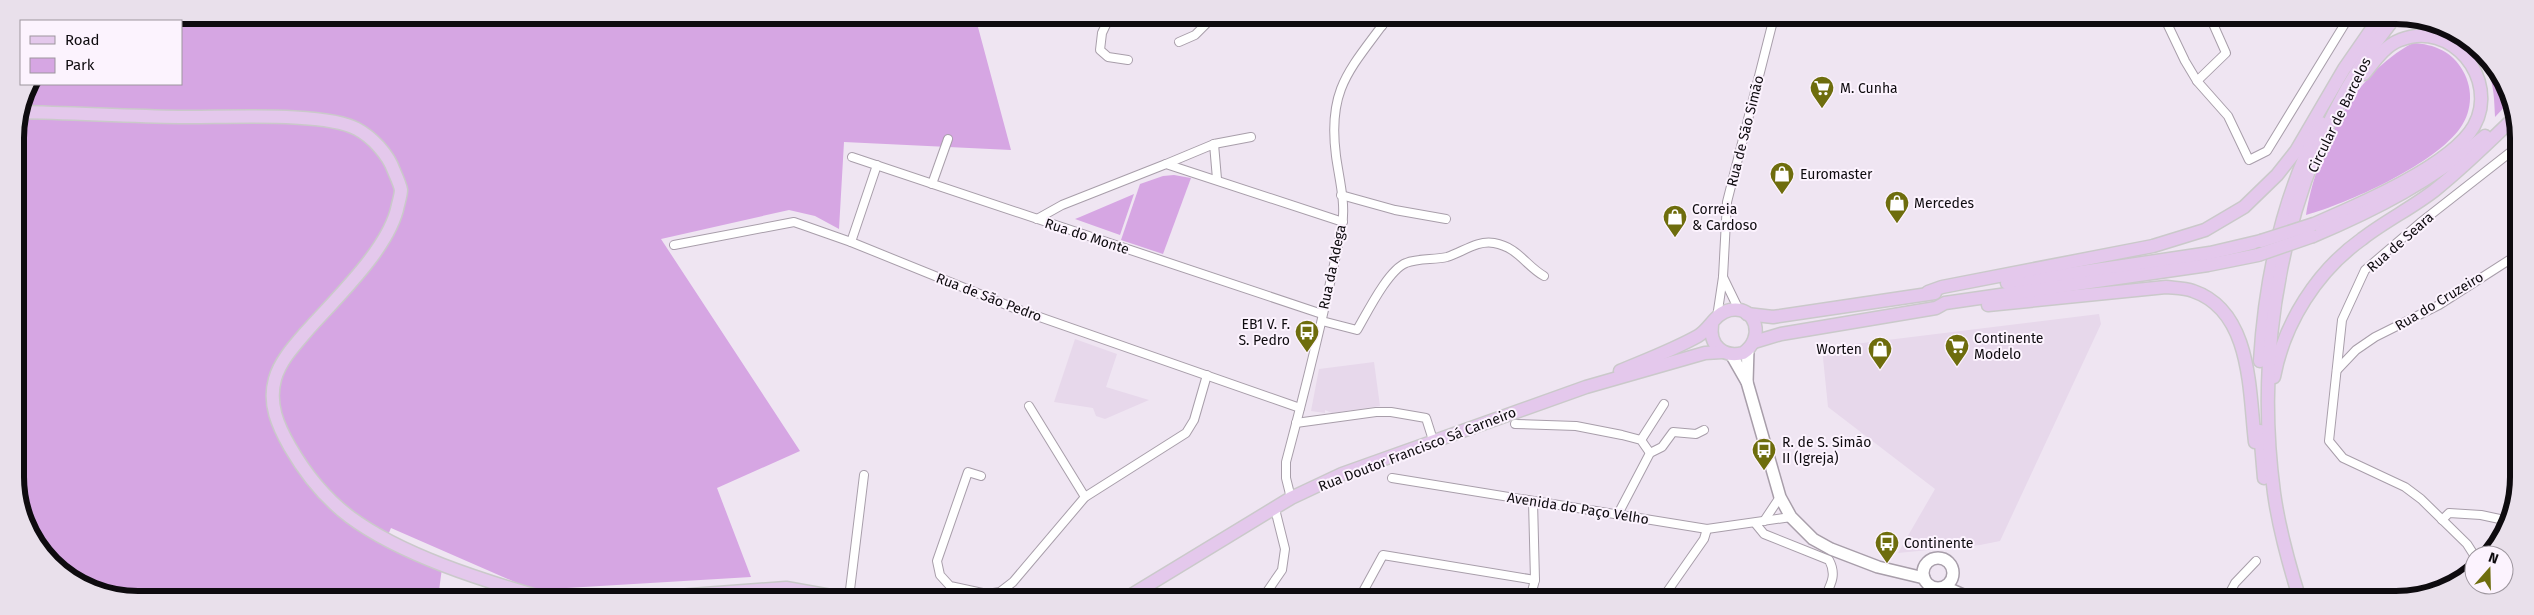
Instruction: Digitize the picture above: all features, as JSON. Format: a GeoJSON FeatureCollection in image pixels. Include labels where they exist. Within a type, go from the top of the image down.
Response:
{"type":"FeatureCollection","features":[{"type":"Feature","properties":{"kind":"main road"},"geometry":{"type":"LineString","coordinates":[[1953,591],[1945,587],[1932,587],[1924,578],[1898,573],[1832,549],[1813,539],[1791,517],[1780,497],[1747,382],[1727,353],[1712,340],[1715,321],[1727,310],[1773,318],[1928,292],[1942,287],[2153,246],[2205,230],[2244,207],[2277,175],[2296,151],[2375,24]]}},
{"type":"Feature","properties":{"kind":"main road","name":"Circular de Barcelos"},"geometry":{"type":"LineString","coordinates":[[2297,591],[2287,559],[2274,495],[2267,396],[2271,330],[2282,266],[2294,218],[2309,173],[2352,82],[2390,24]]}},
{"type":"Feature","properties":{"kind":"main road"},"geometry":{"type":"LineString","coordinates":[[1727,353],[1781,334],[1936,308],[1945,303],[2198,266],[2258,255],[2314,230],[2407,180],[2461,141],[2473,126],[2481,107],[2480,81],[2471,61],[2458,48],[2435,38],[2421,36],[2399,40],[2382,52],[2364,75],[2352,82]]}},
{"type":"Feature","properties":{"kind":"main road"},"geometry":{"type":"LineString","coordinates":[[2290,591],[2281,560],[2260,452],[2259,376],[2262,328],[2272,267],[2284,216],[2300,169],[2350,62]]}},
{"type":"Feature","properties":{"kind":"main road"},"geometry":{"type":"LineString","coordinates":[[27,112],[180,117],[279,117],[332,121],[356,128],[378,145],[392,165],[401,190],[396,217],[384,240],[289,352],[275,378],[272,404],[280,429],[296,458],[321,490],[350,517],[394,543],[498,585],[519,591]]}},
{"type":"Feature","properties":{"kind":"main road"},"geometry":{"type":"LineString","coordinates":[[1928,292],[1943,293],[2210,253],[2314,230],[2369,212],[2410,190],[2482,138],[2508,115]]}},
{"type":"Feature","properties":{"kind":"main road"},"geometry":{"type":"LineString","coordinates":[[2267,396],[2273,385],[2278,357],[2286,335],[2305,298],[2330,268],[2360,240],[2434,190],[2509,122]]}},
{"type":"Feature","properties":{"kind":"main road"},"geometry":{"type":"LineString","coordinates":[[1936,308],[1945,310],[2166,287],[2193,291],[2215,303],[2232,322],[2242,347],[2255,443],[2260,452]]}},
{"type":"Feature","properties":{"kind":"main road"},"geometry":{"type":"LineString","coordinates":[[1743,312],[1756,327],[1751,346],[1747,382]]}},
{"type":"Feature","properties":{"kind":"main road","name":"Rua Doutor Francisco Sá Carneiro"},"geometry":{"type":"LineString","coordinates":[[1586,386],[1699,336],[1715,321]]}},
{"type":"Feature","properties":{"kind":"main road","name":"Rua Doutor Francisco Sá Carneiro"},"geometry":{"type":"LineString","coordinates":[[1137,591],[1291,498],[1342,474],[1586,386],[1706,353],[1727,353]]}},
{"type":"Feature","properties":{"kind":"main road"},"geometry":{"type":"LineString","coordinates":[[1898,573],[1926,563],[1934,558],[1945,559],[1952,566],[1954,576],[1963,591]]}},
{"type":"Feature","properties":{"kind":"main road"},"geometry":{"type":"LineString","coordinates":[[1924,578],[1926,563]]}},
{"type":"Feature","properties":{"kind":"main road"},"geometry":{"type":"LineString","coordinates":[[1945,587],[1954,576]]}},
{"type":"Feature","properties":{"kind":"main road"},"geometry":{"type":"LineString","coordinates":[[750,591],[786,588],[803,591]]}},
{"type":"Feature","properties":{"kind":"street"},"geometry":{"type":"LineString","coordinates":[[1106,24],[1102,33],[1100,50],[1108,57],[1128,60]]}},
{"type":"Feature","properties":{"kind":"street"},"geometry":{"type":"LineString","coordinates":[[1179,42],[1194,35],[1206,24]]}},
{"type":"Feature","properties":{"kind":"street","name":"Rua de São Simão"},"geometry":{"type":"LineString","coordinates":[[1715,321],[1723,277],[1727,202],[1772,24]]}},
{"type":"Feature","properties":{"kind":"street"},"geometry":{"type":"LineString","coordinates":[[2167,24],[2197,81],[2228,116],[2249,160],[2268,151],[2345,24]]}},
{"type":"Feature","properties":{"kind":"street"},"geometry":{"type":"LineString","coordinates":[[2197,81],[2226,53],[2213,24]]}},
{"type":"Feature","properties":{"kind":"street","name":"Rua da Adega"},"geometry":{"type":"LineString","coordinates":[[1291,498],[1286,478],[1286,462],[1322,317],[1343,222],[1334,138],[1336,105],[1346,74],[1382,26]]}},
{"type":"Feature","properties":{"kind":"street"},"geometry":{"type":"LineString","coordinates":[[1037,219],[1062,205],[1214,144],[1250,138]]}},
{"type":"Feature","properties":{"kind":"street"},"geometry":{"type":"LineString","coordinates":[[932,184],[948,139]]}},
{"type":"Feature","properties":{"kind":"street"},"geometry":{"type":"LineString","coordinates":[[1214,144],[1217,179]]}},
{"type":"Feature","properties":{"kind":"street","name":"Rua de Seara"},"geometry":{"type":"LineString","coordinates":[[2468,545],[2405,487],[2343,458],[2329,441],[2342,320],[2365,270],[2420,223],[2510,152]]}},
{"type":"Feature","properties":{"kind":"street","name":"Rua do Monte"},"geometry":{"type":"LineString","coordinates":[[852,157],[1357,330],[1394,272],[1406,263],[1447,257],[1479,244],[1495,243],[1521,254],[1537,272],[1544,276]]}},
{"type":"Feature","properties":{"kind":"street"},"geometry":{"type":"LineString","coordinates":[[1166,164],[1217,179],[1343,222]]}},
{"type":"Feature","properties":{"kind":"street"},"geometry":{"type":"LineString","coordinates":[[851,242],[877,165]]}},
{"type":"Feature","properties":{"kind":"street"},"geometry":{"type":"LineString","coordinates":[[1341,195],[1395,210],[1446,219]]}},
{"type":"Feature","properties":{"kind":"street","name":"Rua de São Pedro"},"geometry":{"type":"LineString","coordinates":[[674,245],[794,222],[851,242],[1014,308],[1300,408]]}},
{"type":"Feature","properties":{"kind":"street","name":"Rua do Cruzeiro"},"geometry":{"type":"LineString","coordinates":[[2337,370],[2356,350],[2439,305],[2510,259]]}},
{"type":"Feature","properties":{"kind":"street","name":"Rua de São Simão"},"geometry":{"type":"LineString","coordinates":[[1723,277],[1743,312]]}},
{"type":"Feature","properties":{"kind":"street"},"geometry":{"type":"LineString","coordinates":[[1001,591],[1013,582],[1085,497],[1186,433],[1194,420],[1207,376]]}},
{"type":"Feature","properties":{"kind":"street"},"geometry":{"type":"LineString","coordinates":[[1641,440],[1664,404]]}},
{"type":"Feature","properties":{"kind":"street"},"geometry":{"type":"LineString","coordinates":[[1030,406],[1085,497]]}},
{"type":"Feature","properties":{"kind":"street"},"geometry":{"type":"LineString","coordinates":[[1296,423],[1391,412],[1426,418],[1433,440]]}},
{"type":"Feature","properties":{"kind":"street"},"geometry":{"type":"LineString","coordinates":[[1515,424],[1576,426],[1641,440],[1650,453]]}},
{"type":"Feature","properties":{"kind":"street"},"geometry":{"type":"LineString","coordinates":[[1618,514],[1650,453],[1662,447],[1672,432],[1696,434],[1704,430]]}},
{"type":"Feature","properties":{"kind":"street"},"geometry":{"type":"LineString","coordinates":[[973,591],[950,586],[940,575],[937,561],[968,472],[981,476]]}},
{"type":"Feature","properties":{"kind":"street"},"geometry":{"type":"LineString","coordinates":[[850,591],[864,475]]}},
{"type":"Feature","properties":{"kind":"street","name":"Avenida do Paço Velho"},"geometry":{"type":"LineString","coordinates":[[1392,478],[1707,529],[1791,517]]}},
{"type":"Feature","properties":{"kind":"street"},"geometry":{"type":"LineString","coordinates":[[1764,521],[1780,497]]}},
{"type":"Feature","properties":{"kind":"street"},"geometry":{"type":"LineString","coordinates":[[1532,591],[1535,580],[1533,500]]}},
{"type":"Feature","properties":{"kind":"street"},"geometry":{"type":"LineString","coordinates":[[1268,591],[1282,570],[1285,549],[1275,509]]}},
{"type":"Feature","properties":{"kind":"street"},"geometry":{"type":"LineString","coordinates":[[2442,520],[2449,513],[2481,515],[2502,519]]}},
{"type":"Feature","properties":{"kind":"street"},"geometry":{"type":"LineString","coordinates":[[1755,523],[1764,534],[1829,560],[1834,569],[1834,577],[1828,591]]}},
{"type":"Feature","properties":{"kind":"street"},"geometry":{"type":"LineString","coordinates":[[1668,591],[1704,539],[1707,529]]}},
{"type":"Feature","properties":{"kind":"street"},"geometry":{"type":"LineString","coordinates":[[1363,591],[1383,555],[1535,580]]}},
{"type":"Feature","properties":{"kind":"street"},"geometry":{"type":"LineString","coordinates":[[2230,591],[2256,561]]}},
{"type":"Feature","properties":{"kind":"shaded area","name":"Continente Modelo"},"geometry":{"type":"Polygon","coordinates":[[[2099,314],[2101,324],[2000,541],[1980,545],[1898,553],[1935,489],[1828,407],[1822,348],[2099,314]]]}},
{"type":"Feature","properties":{"kind":"shaded area"},"geometry":{"type":"Polygon","coordinates":[[[1075,339],[1117,354],[1106,387],[1149,400],[1105,419],[1096,416],[1093,408],[1054,402],[1075,339]]]}},
{"type":"Feature","properties":{"kind":"shaded area"},"geometry":{"type":"Polygon","coordinates":[[[1374,362],[1380,406],[1332,413],[1325,410],[1325,413],[1311,411],[1319,369],[1374,362]]]}},
{"type":"Feature","properties":{"kind":"green space"},"geometry":{"type":"Polygon","coordinates":[[[182,24],[977,24],[1011,150],[844,142],[839,229],[815,216],[789,210],[661,239],[800,451],[717,488],[751,577],[533,590],[391,528],[384,544],[442,568],[439,591],[130,591],[94,583],[80,576],[68,568],[47,547],[32,521],[24,485],[24,130],[28,108],[36,85],[182,85],[182,24]]]}},
{"type":"Feature","properties":{"kind":"green space"},"geometry":{"type":"Polygon","coordinates":[[[2413,43],[2428,45],[2442,50],[2459,64],[2467,78],[2470,94],[2469,110],[2463,124],[2445,144],[2409,170],[2344,202],[2306,215],[2311,190],[2329,140],[2355,94],[2372,74],[2391,57],[2413,43]]]}},
{"type":"Feature","properties":{"kind":"green space"},"geometry":{"type":"Polygon","coordinates":[[[2487,68],[2502,94],[2505,106],[2495,117],[2492,82],[2487,68]]]}},
{"type":"Feature","properties":{"kind":"green space"},"geometry":{"type":"Polygon","coordinates":[[[1174,175],[1191,178],[1163,254],[1121,240],[1140,184],[1163,176],[1174,175]]]}},
{"type":"Feature","properties":{"kind":"green space"},"geometry":{"type":"Polygon","coordinates":[[[1134,194],[1120,235],[1075,219],[1080,217],[1134,194]]]}},
{"type":"Feature","properties":{"kind":"place","name":"M. Cunha"},"geometry":{"type":"Point","coordinates":[1822,109]}},
{"type":"Feature","properties":{"kind":"place","name":"Euromaster"},"geometry":{"type":"Point","coordinates":[1782,195]}},
{"type":"Feature","properties":{"kind":"place","name":"Mercedes"},"geometry":{"type":"Point","coordinates":[1897,224]}},
{"type":"Feature","properties":{"kind":"place","name":"Correia & Cardoso"},"geometry":{"type":"Point","coordinates":[1675,238]}},
{"type":"Feature","properties":{"kind":"place","name":"EB1 V. F. S. Pedro"},"geometry":{"type":"Point","coordinates":[1307,353]}},
{"type":"Feature","properties":{"kind":"place","name":"Continente Modelo"},"geometry":{"type":"Point","coordinates":[1957,367]}},
{"type":"Feature","properties":{"kind":"place","name":"Worten"},"geometry":{"type":"Point","coordinates":[1880,370]}},
{"type":"Feature","properties":{"kind":"place","name":"R. de S. Simão II (Igreja)"},"geometry":{"type":"Point","coordinates":[1764,471]}},
{"type":"Feature","properties":{"kind":"place","name":"Continente"},"geometry":{"type":"Point","coordinates":[1887,564]}}]}
